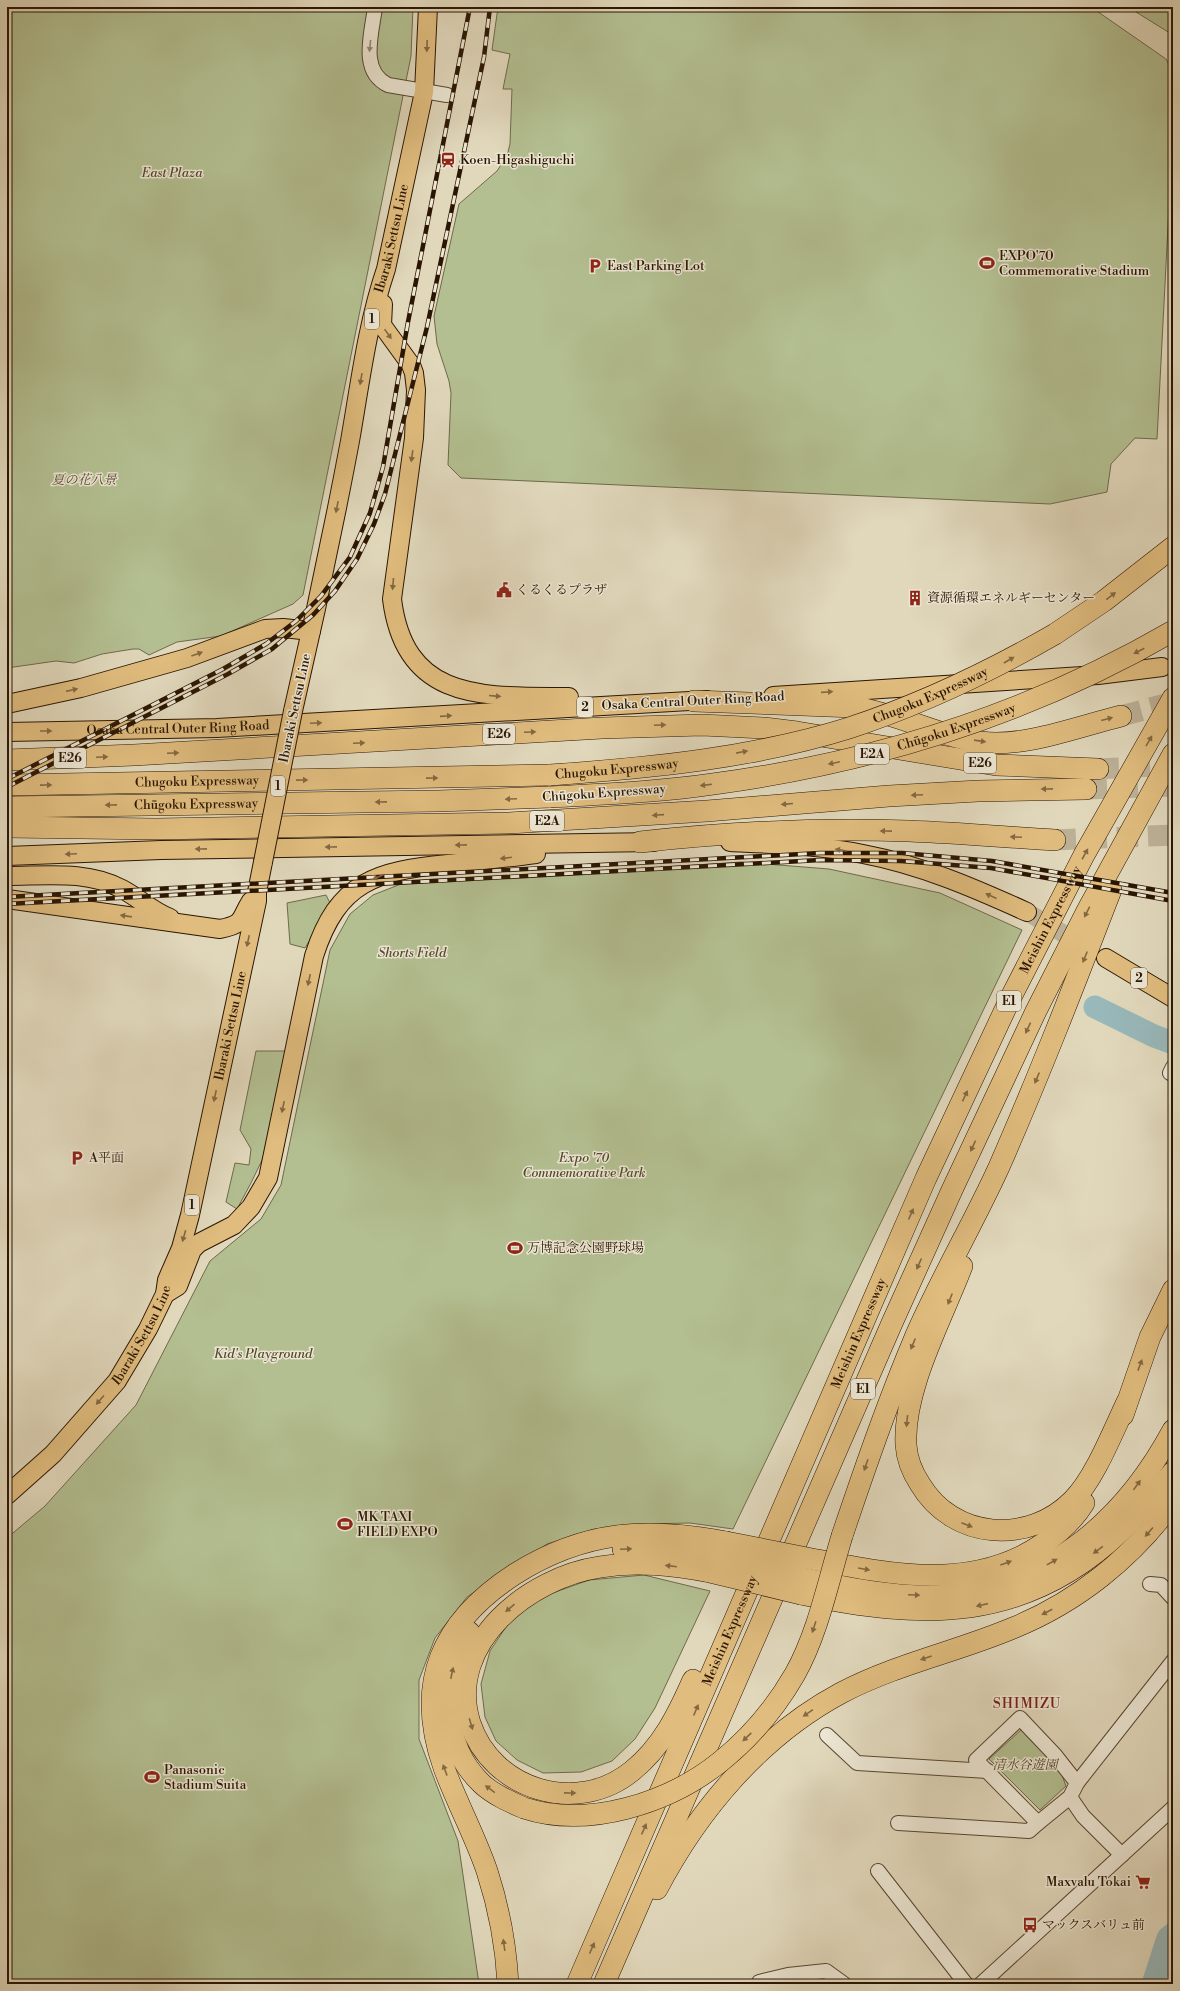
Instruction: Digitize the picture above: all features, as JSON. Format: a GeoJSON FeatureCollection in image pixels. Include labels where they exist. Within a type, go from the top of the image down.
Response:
{"type":"FeatureCollection","features":[{"type":"Feature","properties":{"kind":"highway","name":"Chugoku Expressway"},"geometry":{"type":"LineString","coordinates":[[7,785],[550,775],[616,770],[677,763],[790,743],[848,728],[946,692],[1002,665],[1055,634],[1104,601],[1173,547]]}},
{"type":"Feature","properties":{"kind":"highway","name":"Chūgoku Expressway"},"geometry":{"type":"LineString","coordinates":[[7,807],[422,801],[550,797],[660,790],[712,784],[809,769],[860,757],[959,729],[1004,713],[1101,670],[1173,631]]}},
{"type":"Feature","properties":{"kind":"highway","name":"Meishin Expressway"},"geometry":{"type":"LineString","coordinates":[[577,1984],[866,1313],[926,1178],[1010,999],[1084,856],[1173,698]]}},
{"type":"Feature","properties":{"kind":"highway"},"geometry":{"type":"LineString","coordinates":[[694,701],[855,708],[877,711],[966,739],[999,743],[1032,738],[1121,716]]}},
{"type":"Feature","properties":{"kind":"highway","name":"E26"},"geometry":{"type":"LineString","coordinates":[[7,760],[142,755],[602,728],[702,725],[764,728],[797,732],[996,765],[1098,769]]}},
{"type":"Feature","properties":{"kind":"highway","name":"Meishin Expressway"},"geometry":{"type":"LineString","coordinates":[[604,1984],[892,1323],[952,1190],[1036,1011],[1088,909],[1173,754]]}},
{"type":"Feature","properties":{"kind":"highway","name":"E2A"},"geometry":{"type":"LineString","coordinates":[[7,827],[156,829],[509,823],[707,812],[889,796],[978,791],[1086,788]]}},
{"type":"Feature","properties":{"kind":"highway"},"geometry":{"type":"LineString","coordinates":[[1127,1402],[1087,1482],[1080,1492],[1057,1514],[1038,1524],[1002,1531],[985,1530],[968,1526],[943,1512],[932,1501],[915,1477],[909,1462],[906,1446],[907,1424],[911,1399],[921,1366],[950,1299],[997,1170],[1059,1026],[1145,804]]}},
{"type":"Feature","properties":{"kind":"highway"},"geometry":{"type":"LineString","coordinates":[[640,842],[725,834],[860,830],[910,831],[1055,840]]}},
{"type":"Feature","properties":{"kind":"highway"},"geometry":{"type":"LineString","coordinates":[[603,1551],[563,1563],[528,1579],[512,1589],[482,1614],[462,1644],[454,1662],[450,1683],[449,1717],[458,1748],[473,1774],[483,1784],[510,1802],[541,1813],[578,1817],[615,1811],[638,1805],[674,1789],[720,1762],[753,1731],[769,1713],[795,1673],[814,1630],[842,1536],[891,1396],[917,1334],[945,1273],[997,1170]]}},
{"type":"Feature","properties":{"kind":"highway"},"geometry":{"type":"LineString","coordinates":[[806,1578],[867,1570],[934,1576],[978,1572],[1017,1559],[1063,1529],[1081,1508],[1106,1467],[1150,1337],[1173,1290]]}},
{"type":"Feature","properties":{"kind":"highway"},"geometry":{"type":"LineString","coordinates":[[866,1313],[777,1488],[682,1706],[660,1743],[633,1771],[620,1780],[591,1791],[575,1793],[539,1790],[522,1783],[494,1763],[482,1749],[470,1721],[467,1703],[469,1674],[479,1645],[488,1630],[513,1606],[555,1580],[583,1570],[600,1567],[719,1557],[806,1578],[866,1606],[920,1610],[959,1610],[1014,1596],[1064,1574],[1106,1545],[1135,1518],[1173,1472]]}},
{"type":"Feature","properties":{"kind":"highway"},"geometry":{"type":"LineString","coordinates":[[478,1602],[513,1581],[541,1567],[568,1558],[603,1551],[623,1549],[662,1549],[719,1557],[806,1578],[874,1592],[932,1596],[951,1595],[981,1589],[1019,1577],[1062,1556],[1098,1530],[1131,1493],[1160,1455],[1173,1430]]}},
{"type":"Feature","properties":{"kind":"highway"},"geometry":{"type":"LineString","coordinates":[[613,1984],[648,1907],[663,1879],[709,1808],[727,1785],[791,1725],[835,1697],[865,1681],[1012,1628],[1068,1600],[1122,1560],[1143,1540],[1173,1502]]}},
{"type":"Feature","properties":{"kind":"highway"},"geometry":{"type":"LineString","coordinates":[[508,1984],[505,1946],[495,1896],[479,1850],[444,1767],[433,1727],[431,1709],[432,1691],[440,1658],[456,1628],[478,1602],[527,1567],[556,1552],[588,1540],[606,1536],[644,1534],[690,1536],[719,1557]]}},
{"type":"Feature","properties":{"kind":"main road","name":"Ibaraki Settsu Line"},"geometry":{"type":"LineString","coordinates":[[7,1495],[53,1454],[117,1381],[145,1335],[165,1294],[167,1280],[181,1248],[190,1214],[257,901],[257,892],[293,711],[350,442],[371,323],[378,292],[386,269],[424,92],[428,7]]}},
{"type":"Feature","properties":{"kind":"main road"},"geometry":{"type":"LineString","coordinates":[[386,269],[382,325],[411,365],[414,373],[416,390],[414,438],[392,593],[394,616],[402,644],[411,656],[433,676],[446,684],[463,690],[498,696],[593,698],[643,703]]}},
{"type":"Feature","properties":{"kind":"main road"},"geometry":{"type":"LineString","coordinates":[[7,704],[81,688],[180,660],[265,629],[283,628],[311,631]]}},
{"type":"Feature","properties":{"kind":"main road","name":"Osaka Central Outer Ring Road"},"geometry":{"type":"LineString","coordinates":[[7,732],[224,728],[694,701],[1098,675],[1162,668]]}},
{"type":"Feature","properties":{"kind":"main road"},"geometry":{"type":"LineString","coordinates":[[7,856],[161,850],[640,842],[777,844],[811,846],[864,854],[938,874],[1027,912]]}},
{"type":"Feature","properties":{"kind":"main road"},"geometry":{"type":"LineString","coordinates":[[165,1294],[178,1286],[192,1250],[199,1244],[234,1225],[251,1207],[268,1178],[314,956],[325,925],[343,899],[366,883],[392,872],[414,867],[548,853],[600,843]]}},
{"type":"Feature","properties":{"kind":"main road"},"geometry":{"type":"LineString","coordinates":[[7,876],[72,876],[98,880],[123,889],[163,915],[185,925]]}},
{"type":"Feature","properties":{"kind":"main road"},"geometry":{"type":"LineString","coordinates":[[7,899],[220,929],[237,924],[243,919],[257,892]]}},
{"type":"Feature","properties":{"kind":"main road","name":"2"},"geometry":{"type":"LineString","coordinates":[[1106,958],[1173,998]]}},
{"type":"Feature","properties":{"kind":"street"},"geometry":{"type":"LineString","coordinates":[[374,7],[369,57],[370,67],[374,74],[382,82],[388,85],[447,95]]}},
{"type":"Feature","properties":{"kind":"street"},"geometry":{"type":"LineString","coordinates":[[1150,1584],[1161,1585],[1173,1598]]}},
{"type":"Feature","properties":{"kind":"street"},"geometry":{"type":"LineString","coordinates":[[898,1823],[1029,1831],[1070,1797],[1078,1783],[1173,1661]]}},
{"type":"Feature","properties":{"kind":"street"},"geometry":{"type":"LineString","coordinates":[[1038,1823],[976,1760],[1020,1718],[1055,1755],[1078,1783]]}},
{"type":"Feature","properties":{"kind":"street"},"geometry":{"type":"LineString","coordinates":[[827,1735],[857,1763],[988,1771]]}},
{"type":"Feature","properties":{"kind":"street"},"geometry":{"type":"LineString","coordinates":[[1070,1797],[1083,1816],[1122,1855]]}},
{"type":"Feature","properties":{"kind":"street"},"geometry":{"type":"LineString","coordinates":[[981,1984],[1173,1808]]}},
{"type":"Feature","properties":{"kind":"street"},"geometry":{"type":"LineString","coordinates":[[878,1871],[966,1984]]}},
{"type":"Feature","properties":{"kind":"street"},"geometry":{"type":"LineString","coordinates":[[758,1984],[759,1982],[788,1975],[826,1971],[844,1984]]}},
{"type":"Feature","properties":{"kind":"green space"},"geometry":{"type":"Polygon","coordinates":[[[7,7],[413,7],[411,56],[303,595],[293,604],[221,636],[177,642],[149,655],[139,649],[133,649],[102,654],[74,663],[56,661],[7,668],[7,7]]]}},
{"type":"Feature","properties":{"kind":"green space"},"geometry":{"type":"Polygon","coordinates":[[[498,7],[1091,7],[1166,59],[1173,72],[1173,129],[1157,439],[1135,438],[1111,464],[1107,492],[1050,504],[461,478],[448,465],[451,393],[449,381],[437,344],[434,316],[459,204],[497,171],[507,156],[510,144],[512,89],[503,89],[510,54],[492,50],[498,7]]]}},
{"type":"Feature","properties":{"kind":"green space"},"geometry":{"type":"Polygon","coordinates":[[[1128,7],[1173,7],[1173,35],[1128,7]]]}},
{"type":"Feature","properties":{"kind":"green space","name":"Expo '70 Commemorative Park"},"geometry":{"type":"Polygon","coordinates":[[[741,862],[829,869],[940,893],[1022,930],[733,1529],[690,1523],[642,1524],[594,1529],[547,1544],[467,1597],[435,1638],[419,1680],[419,1739],[458,1841],[479,1984],[7,1984],[7,1538],[45,1506],[136,1405],[210,1261],[261,1219],[281,1185],[330,950],[350,914],[373,895],[401,884],[741,862]]]}},
{"type":"Feature","properties":{"kind":"green space"},"geometry":{"type":"Polygon","coordinates":[[[326,895],[331,905],[305,948],[290,944],[287,903],[326,895]]]}},
{"type":"Feature","properties":{"kind":"green space"},"geometry":{"type":"Polygon","coordinates":[[[256,1051],[286,1051],[266,1152],[237,1209],[226,1202],[235,1163],[249,1165],[251,1149],[240,1130],[256,1051]]]}},
{"type":"Feature","properties":{"kind":"green space"},"geometry":{"type":"Polygon","coordinates":[[[644,1575],[710,1591],[655,1708],[635,1739],[612,1761],[581,1772],[543,1773],[517,1760],[496,1741],[485,1717],[481,1684],[490,1651],[511,1619],[544,1596],[589,1580],[644,1575]]]}},
{"type":"Feature","properties":{"kind":"green space","name":"清水谷遊園"},"geometry":{"type":"Polygon","coordinates":[[[1021,1730],[1060,1770],[1066,1786],[1040,1810],[989,1759],[1021,1730]]]}},
{"type":"Feature","properties":{"kind":"waterway"},"geometry":{"type":"LineString","coordinates":[[1095,1007],[1154,1036],[1173,1043]]}},
{"type":"Feature","properties":{"kind":"waterway"},"geometry":{"type":"LineString","coordinates":[[1153,1984],[1168,1938],[1173,1934]]}},
{"type":"Feature","properties":{"kind":"tunnel"},"geometry":{"type":"LineString","coordinates":[[1121,716],[1173,702]]}},
{"type":"Feature","properties":{"kind":"tunnel"},"geometry":{"type":"LineString","coordinates":[[1098,769],[1173,765]]}},
{"type":"Feature","properties":{"kind":"tunnel"},"geometry":{"type":"LineString","coordinates":[[1086,789],[1173,786]]}},
{"type":"Feature","properties":{"kind":"tunnel"},"geometry":{"type":"LineString","coordinates":[[1055,840],[1173,835]]}},
{"type":"Feature","properties":{"kind":"tunnel"},"geometry":{"type":"LineString","coordinates":[[1027,912],[1084,946]]}},
{"type":"Feature","properties":{"kind":"railway"},"geometry":{"type":"LineString","coordinates":[[7,779],[223,669],[266,644],[296,621],[321,596],[350,557],[370,513],[383,467],[408,322],[470,7]]}},
{"type":"Feature","properties":{"kind":"railway"},"geometry":{"type":"LineString","coordinates":[[7,787],[228,674],[272,649],[313,615],[335,591],[357,559],[374,524],[385,494],[427,327],[484,57],[490,7]]}},
{"type":"Feature","properties":{"kind":"railway"},"geometry":{"type":"LineString","coordinates":[[7,897],[820,853],[902,853],[992,861],[1173,893]]}},
{"type":"Feature","properties":{"kind":"railway"},"geometry":{"type":"LineString","coordinates":[[7,904],[820,860],[901,861],[991,868],[1173,901]]}},
{"type":"Feature","properties":{"kind":"place","name":"Koen-Higashiguchi"},"geometry":{"type":"Point","coordinates":[448,160]}},
{"type":"Feature","properties":{"kind":"place","name":"EXPO'70 Commemorative Stadium"},"geometry":{"type":"Point","coordinates":[987,263]}},
{"type":"Feature","properties":{"kind":"place","name":"East Parking Lot"},"geometry":{"type":"Point","coordinates":[595,266]}},
{"type":"Feature","properties":{"kind":"place","name":"くるくるプラザ"},"geometry":{"type":"Point","coordinates":[504,590]}},
{"type":"Feature","properties":{"kind":"place","name":"資源循環エネルギーセンター"},"geometry":{"type":"Point","coordinates":[915,598]}},
{"type":"Feature","properties":{"kind":"place","name":"A平面"},"geometry":{"type":"Point","coordinates":[77,1158]}},
{"type":"Feature","properties":{"kind":"place","name":"万博記念公園野球場"},"geometry":{"type":"Point","coordinates":[515,1248]}},
{"type":"Feature","properties":{"kind":"place","name":"MK TAXI FIELD EXPO"},"geometry":{"type":"Point","coordinates":[345,1524]}},
{"type":"Feature","properties":{"kind":"place","name":"Panasonic Stadium Suita"},"geometry":{"type":"Point","coordinates":[152,1777]}},
{"type":"Feature","properties":{"kind":"place","name":"Maxvalu Tokai"},"geometry":{"type":"Point","coordinates":[1143,1882]}},
{"type":"Feature","properties":{"kind":"place","name":"マックスバリュ前"},"geometry":{"type":"Point","coordinates":[1030,1925]}},
{"type":"Feature","properties":{"kind":"district","name":"SHIMIZU"},"geometry":{"type":"Point","coordinates":[1027,1704]}},
{"type":"Feature","properties":{"kind":"park label","name":"East Plaza"},"geometry":{"type":"Point","coordinates":[172,173]}},
{"type":"Feature","properties":{"kind":"park label","name":"夏の花八景"},"geometry":{"type":"Point","coordinates":[84,480]}},
{"type":"Feature","properties":{"kind":"park label","name":"Shorts Field"},"geometry":{"type":"Point","coordinates":[412,953]}},
{"type":"Feature","properties":{"kind":"park label","name":"Kid's Playground"},"geometry":{"type":"Point","coordinates":[263,1354]}}]}
